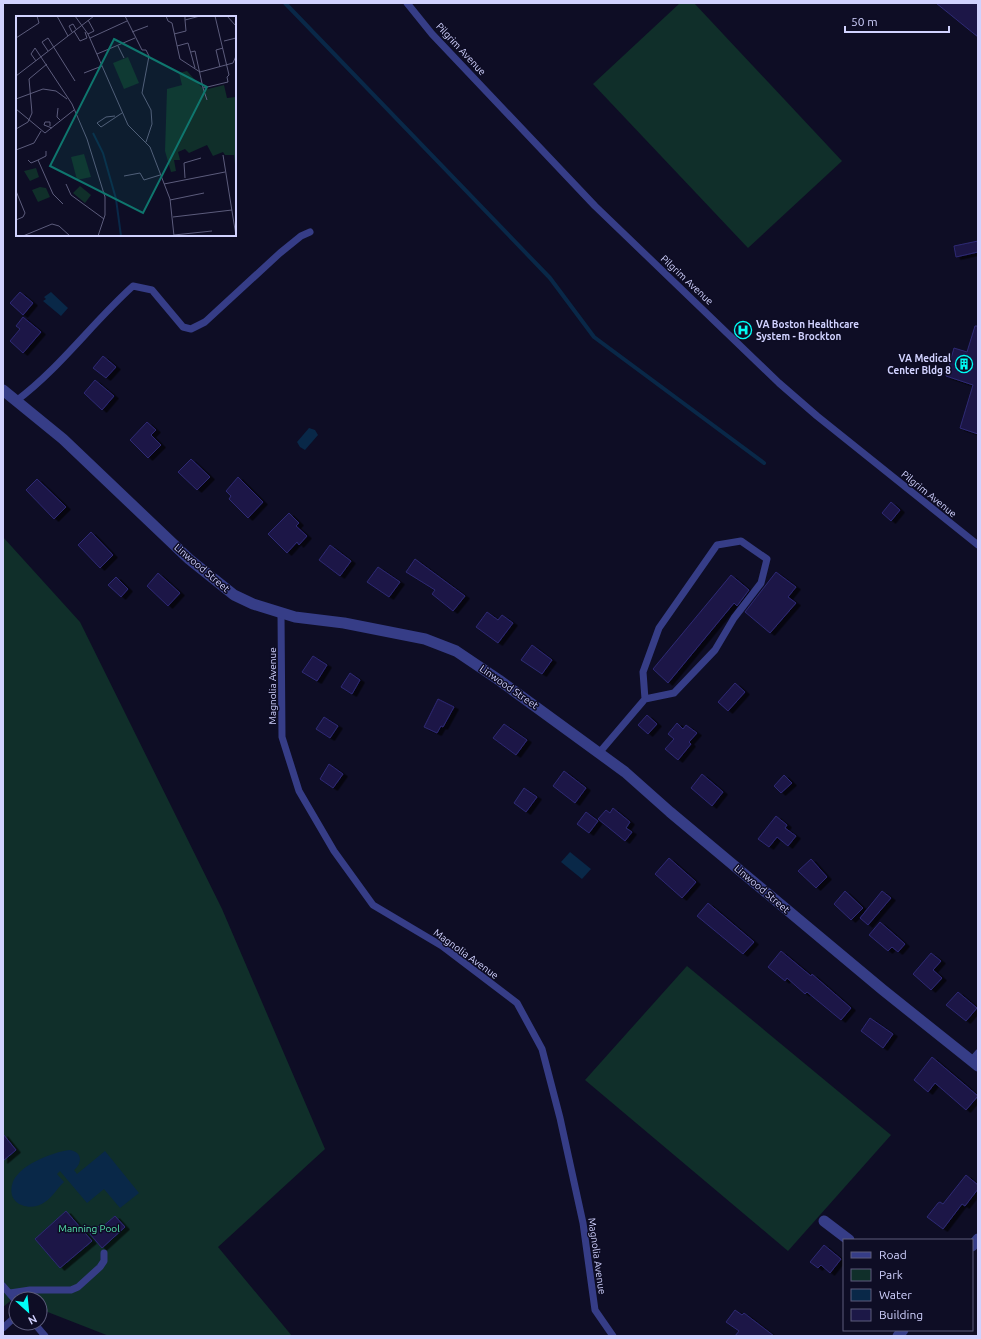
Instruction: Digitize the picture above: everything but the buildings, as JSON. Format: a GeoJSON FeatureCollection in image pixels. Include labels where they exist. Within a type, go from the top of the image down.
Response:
{"type":"FeatureCollection","features":[{"type":"Feature","properties":{"kind":"street","name":"Linwood Street"},"geometry":{"type":"LineString","coordinates":[[3,390],[42,420],[189,559],[223,587],[253,604],[281,614],[311,620],[378,629],[440,644],[456,651],[499,680],[625,772],[676,817],[883,990],[976,1060]]}},
{"type":"Feature","properties":{"kind":"street"},"geometry":{"type":"LineString","coordinates":[[824,1221],[848,1239]]}},
{"type":"Feature","properties":{"kind":"lane","name":"Pilgrim Avenue"},"geometry":{"type":"LineString","coordinates":[[407,3],[446,48],[595,206],[779,383],[812,412],[978,545]]}},
{"type":"Feature","properties":{"kind":"lane"},"geometry":{"type":"LineString","coordinates":[[16,401],[39,384],[114,303],[133,286],[152,290],[183,326],[191,329],[205,322],[280,253],[301,236],[310,232]]}},
{"type":"Feature","properties":{"kind":"lane"},"geometry":{"type":"LineString","coordinates":[[599,753],[645,699],[674,693],[716,650],[734,618],[761,583],[767,559],[741,541],[717,544],[659,628],[643,672],[645,699]]}},
{"type":"Feature","properties":{"kind":"lane","name":"Magnolia Avenue"},"geometry":{"type":"LineString","coordinates":[[281,614],[282,737],[299,790],[334,851],[372,905],[442,946],[517,1003],[542,1049],[560,1118],[583,1223],[595,1310],[613,1336]]}},
{"type":"Feature","properties":{"kind":"lane"},"geometry":{"type":"LineString","coordinates":[[25,1291],[71,1290],[78,1287],[100,1267],[104,1261],[104,1253]]}},
{"type":"Feature","properties":{"kind":"green space"},"geometry":{"type":"Polygon","coordinates":[[[680,3],[694,3],[842,161],[748,248],[593,84],[680,3]]]}},
{"type":"Feature","properties":{"kind":"green space","name":"Manning Pool"},"geometry":{"type":"Polygon","coordinates":[[[3,537],[80,622],[222,909],[325,1149],[218,1247],[292,1336],[109,1336],[48,1312],[48,1291],[8,1291],[8,1303],[3,1307],[3,537]]]}},
{"type":"Feature","properties":{"kind":"green space"},"geometry":{"type":"Polygon","coordinates":[[[687,966],[891,1135],[788,1251],[585,1080],[687,966]]]}},
{"type":"Feature","properties":{"kind":"water"},"geometry":{"type":"Polygon","coordinates":[[[51,292],[68,308],[61,316],[43,301],[46,299],[44,297],[51,292]]]}},
{"type":"Feature","properties":{"kind":"water"},"geometry":{"type":"Polygon","coordinates":[[[309,428],[315,430],[318,435],[305,450],[300,447],[297,442],[309,428]]]}},
{"type":"Feature","properties":{"kind":"water"},"geometry":{"type":"Polygon","coordinates":[[[570,852],[591,869],[582,879],[561,862],[570,852]]]}},
{"type":"Feature","properties":{"kind":"water"},"geometry":{"type":"Polygon","coordinates":[[[70,1150],[77,1153],[80,1158],[79,1164],[74,1170],[77,1174],[105,1151],[139,1193],[120,1208],[104,1189],[87,1203],[60,1171],[57,1174],[64,1182],[50,1198],[40,1205],[28,1207],[17,1202],[13,1198],[11,1192],[15,1178],[27,1166],[45,1157],[70,1150]]]}},
{"type":"Feature","properties":{"kind":"waterway"},"geometry":{"type":"LineString","coordinates":[[285,3],[550,278],[594,337],[764,463]]}},
{"type":"Feature","properties":{"kind":"place","name":"VA Boston Healthcare System - Brockton"},"geometry":{"type":"Point","coordinates":[743,330]}},
{"type":"Feature","properties":{"kind":"place","name":"VA Medical Center Bldg 8"},"geometry":{"type":"Point","coordinates":[964,364]}}]}
